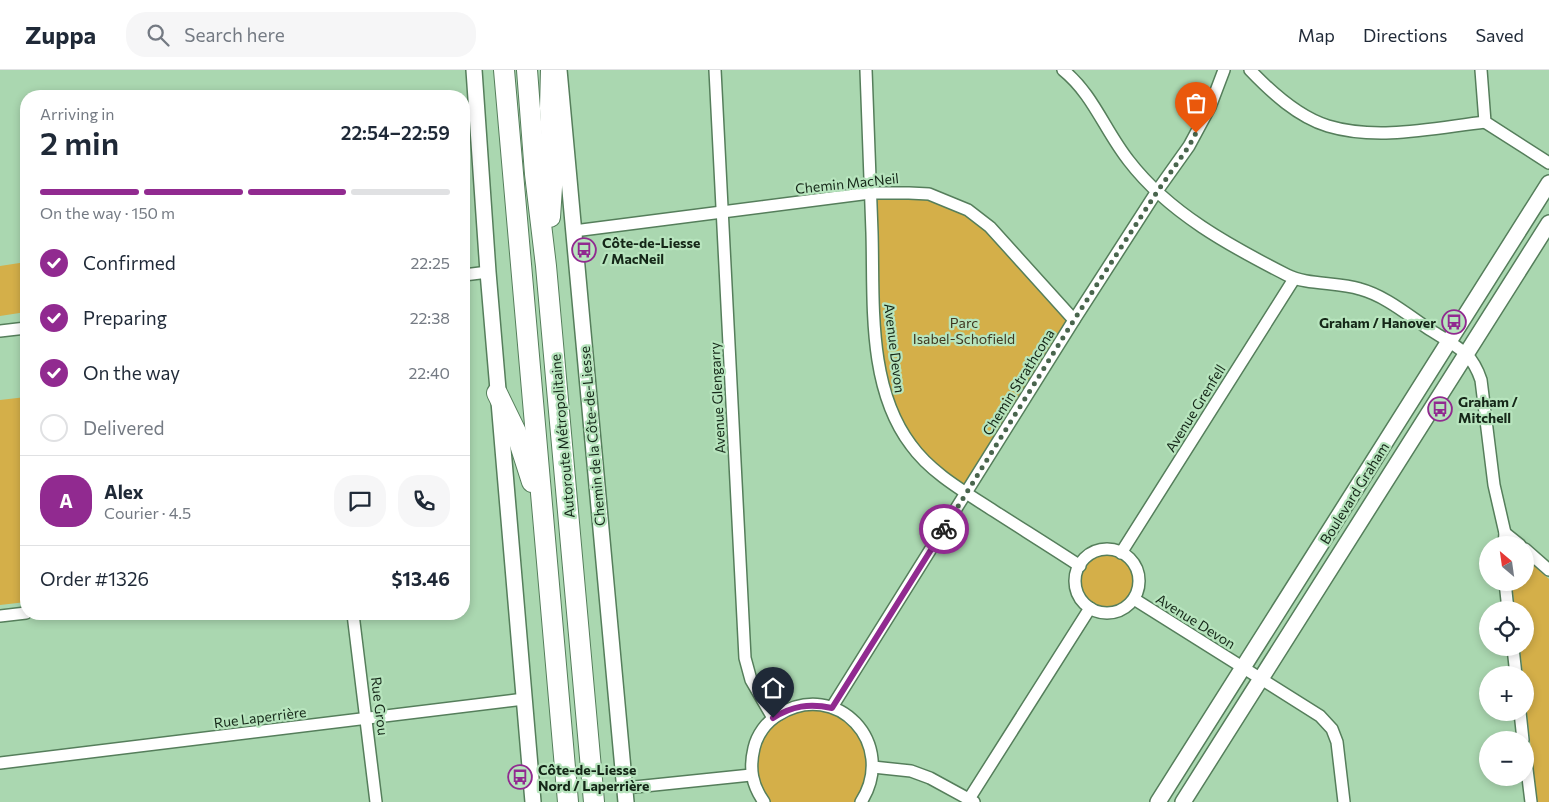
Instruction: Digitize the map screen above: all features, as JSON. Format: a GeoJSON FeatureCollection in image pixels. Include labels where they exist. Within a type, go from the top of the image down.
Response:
{"type":"FeatureCollection","features":[{"type":"Feature","properties":{"kind":"highway","name":"Autoroute Métropolitaine"},"geometry":{"type":"LineString","coordinates":[[504,70],[568,802]]}},
{"type":"Feature","properties":{"kind":"highway","name":"Autoroute Métropolitaine"},"geometry":{"type":"LineString","coordinates":[[527,70],[535,174],[546,266],[594,802]]}},
{"type":"Feature","properties":{"kind":"highway"},"geometry":{"type":"LineString","coordinates":[[546,266],[553,172],[550,70]]}},
{"type":"Feature","properties":{"kind":"highway"},"geometry":{"type":"LineString","coordinates":[[497,394],[516,432],[543,517]]}},
{"type":"Feature","properties":{"kind":"main road"},"geometry":{"type":"LineString","coordinates":[[474,70],[497,394],[533,802]]}},
{"type":"Feature","properties":{"kind":"main road","name":"Chemin de la Côte-de-Liesse"},"geometry":{"type":"LineString","coordinates":[[559,70],[597,500],[626,795]]}},
{"type":"Feature","properties":{"kind":"main road","name":"Boulevard Graham"},"geometry":{"type":"LineString","coordinates":[[1158,802],[1549,183]]}},
{"type":"Feature","properties":{"kind":"main road","name":"Boulevard Graham"},"geometry":{"type":"LineString","coordinates":[[1183,802],[1549,223]]}},
{"type":"Feature","properties":{"kind":"street","name":"Avenue Glengarry"},"geometry":{"type":"LineString","coordinates":[[715,70],[745,658],[751,680],[773,718]]}},
{"type":"Feature","properties":{"kind":"street","name":"Avenue Devon"},"geometry":{"type":"LineString","coordinates":[[866,70],[874,321],[881,380],[886,400],[897,425],[911,446],[930,466],[966,493],[1080,566]]}},
{"type":"Feature","properties":{"kind":"street"},"geometry":{"type":"LineString","coordinates":[[1063,70],[1075,80],[1089,97],[1129,162],[1157,192],[1211,234],[1239,251],[1294,279],[1338,283],[1380,296],[1467,355],[1478,370],[1481,380],[1494,485],[1505,536]]}},
{"type":"Feature","properties":{"kind":"street","name":"Chemin Strathcona"},"geometry":{"type":"LineString","coordinates":[[832,708],[1074,320],[1189,146],[1210,107],[1224,70]]}},
{"type":"Feature","properties":{"kind":"street"},"geometry":{"type":"LineString","coordinates":[[1250,70],[1276,95],[1304,115],[1327,126],[1394,133],[1485,122],[1549,164]]}},
{"type":"Feature","properties":{"kind":"street"},"geometry":{"type":"LineString","coordinates":[[1481,70],[1485,122]]}},
{"type":"Feature","properties":{"kind":"street","name":"Chemin MacNeil"},"geometry":{"type":"LineString","coordinates":[[574,231],[870,193],[929,194],[968,210],[990,227],[1074,320]]}},
{"type":"Feature","properties":{"kind":"street"},"geometry":{"type":"LineString","coordinates":[[470,274],[488,272]]}},
{"type":"Feature","properties":{"kind":"street","name":"Avenue Grenfell"},"geometry":{"type":"LineString","coordinates":[[1121,553],[1294,279]]}},
{"type":"Feature","properties":{"kind":"street"},"geometry":{"type":"LineString","coordinates":[[0,331],[20,329]]}},
{"type":"Feature","properties":{"kind":"street"},"geometry":{"type":"LineString","coordinates":[[1505,533],[1509,536]]}},
{"type":"Feature","properties":{"kind":"street"},"geometry":{"type":"LineString","coordinates":[[1107,549],[1121,553],[1132,561],[1138,574],[1139,586],[1134,599],[1117,612],[1104,613],[1090,608],[1083,602],[1076,586],[1077,572],[1080,566],[1090,555],[1098,551],[1107,549]]}},
{"type":"Feature","properties":{"kind":"street"},"geometry":{"type":"LineString","coordinates":[[1534,557],[1549,570]]}},
{"type":"Feature","properties":{"kind":"street","name":"Avenue Devon"},"geometry":{"type":"LineString","coordinates":[[1134,599],[1320,716],[1332,729],[1337,742],[1344,802]]}},
{"type":"Feature","properties":{"kind":"street"},"geometry":{"type":"LineString","coordinates":[[873,767],[911,770],[971,800],[1090,608]]}},
{"type":"Feature","properties":{"kind":"street"},"geometry":{"type":"LineString","coordinates":[[0,616],[20,613]]}},
{"type":"Feature","properties":{"kind":"street","name":"Rue Grou"},"geometry":{"type":"LineString","coordinates":[[355,620],[376,802]]}},
{"type":"Feature","properties":{"kind":"street","name":"Rue Laperrière"},"geometry":{"type":"LineString","coordinates":[[0,763],[524,699]]}},
{"type":"Feature","properties":{"kind":"street"},"geometry":{"type":"LineString","coordinates":[[764,802],[756,791],[751,775],[751,760],[755,742],[762,730],[773,718],[786,710],[804,705],[818,704],[847,715],[859,726],[869,742],[873,767],[870,785],[861,802]]}},
{"type":"Feature","properties":{"kind":"street"},"geometry":{"type":"LineString","coordinates":[[626,795],[751,775]]}},
{"type":"Feature","properties":{"kind":"street"},"geometry":{"type":"LineString","coordinates":[[1529,786],[1531,802]]}},
{"type":"Feature","properties":{"kind":"green space","name":"Parc Isabel-Schofield"},"geometry":{"type":"Polygon","coordinates":[[[870,193],[909,193],[968,210],[1074,320],[967,493],[911,446],[881,380],[870,193]]]}},
{"type":"Feature","properties":{"kind":"green space"},"geometry":{"type":"Polygon","coordinates":[[[20,263],[20,313],[0,316],[0,266],[20,263]]]}},
{"type":"Feature","properties":{"kind":"green space"},"geometry":{"type":"Polygon","coordinates":[[[20,398],[20,603],[0,605],[0,400],[20,398]]]}},
{"type":"Feature","properties":{"kind":"green space"},"geometry":{"type":"Polygon","coordinates":[[[1107,549],[1125,555],[1133,563],[1139,581],[1133,599],[1125,607],[1107,613],[1089,607],[1081,599],[1075,581],[1081,563],[1089,555],[1107,549]]]}},
{"type":"Feature","properties":{"kind":"green space"},"geometry":{"type":"Polygon","coordinates":[[[1534,566],[1549,579],[1549,802],[1537,802],[1534,776],[1534,731],[1529,731],[1528,721],[1534,721],[1534,666],[1522,666],[1521,656],[1534,656],[1534,601],[1514,601],[1513,591],[1534,591],[1534,566]]]}},
{"type":"Feature","properties":{"kind":"green space"},"geometry":{"type":"Polygon","coordinates":[[[804,705],[847,715],[872,754],[861,802],[764,802],[751,760],[762,730],[804,705]]]}},
{"type":"Feature","properties":{"kind":"way so far"},"geometry":{"type":"LineString","coordinates":[[944,529],[1074,320],[1196,133]]}},
{"type":"Feature","properties":{"kind":"place","name":"Côte-de-Liesse / MacNeil"},"geometry":{"type":"Point","coordinates":[584,250]}},
{"type":"Feature","properties":{"kind":"place","name":"Graham / Hanover"},"geometry":{"type":"Point","coordinates":[1454,322]}},
{"type":"Feature","properties":{"kind":"place","name":"Graham / Mitchell"},"geometry":{"type":"Point","coordinates":[1440,409]}},
{"type":"Feature","properties":{"kind":"place","name":"Côte-de-Liesse Nord / Laperrière"},"geometry":{"type":"Point","coordinates":[520,777]}},
{"type":"Feature","properties":{"kind":"route"},"geometry":{"type":"LineString","coordinates":[[773,718],[786,710],[804,705],[818,704],[832,708],[944,529]]}}]}
